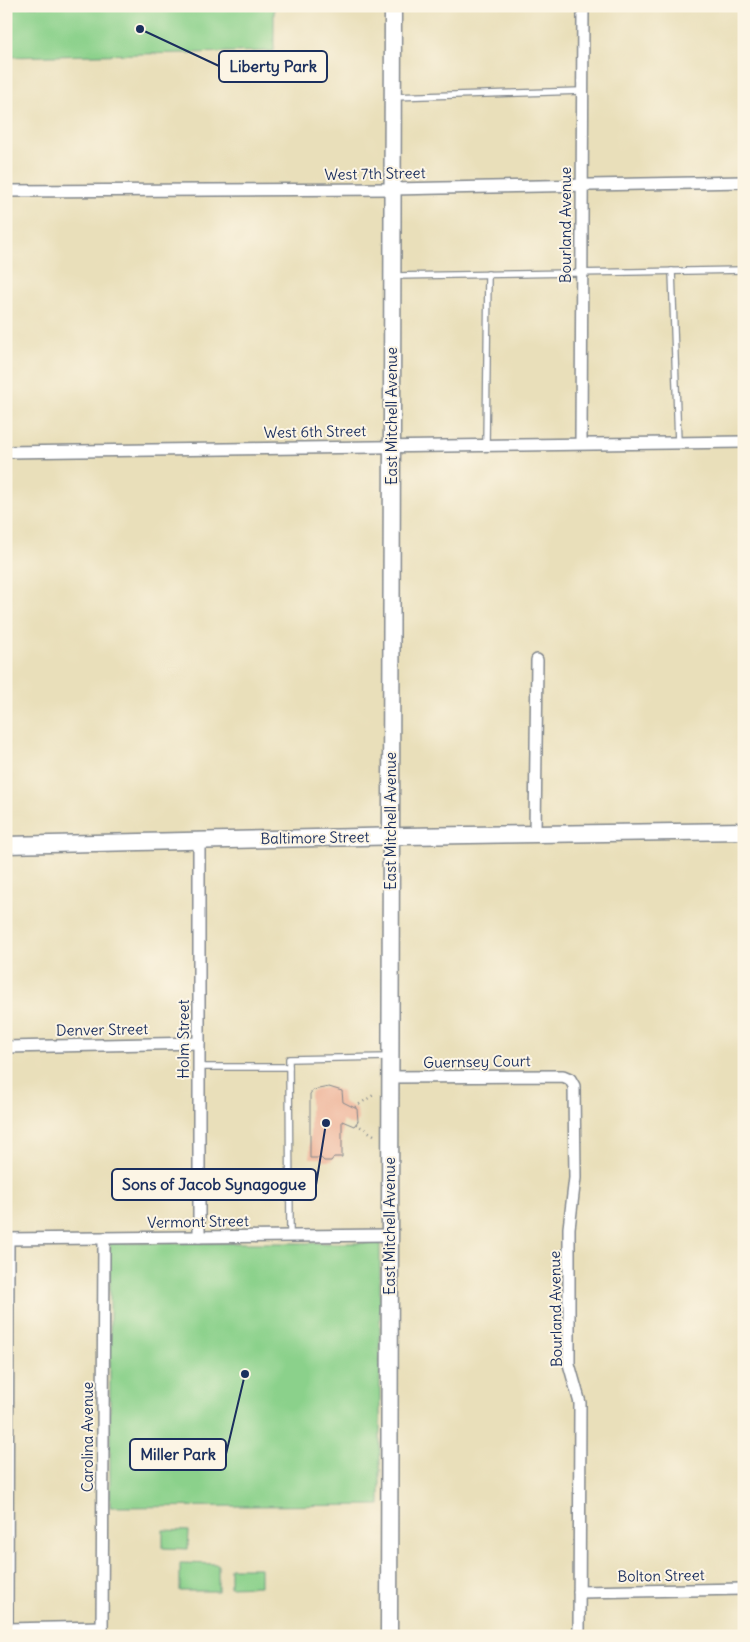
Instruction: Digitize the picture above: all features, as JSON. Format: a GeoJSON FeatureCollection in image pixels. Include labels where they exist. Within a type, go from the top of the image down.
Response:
{"type":"FeatureCollection","features":[{"type":"Feature","properties":{"kind":"street","name":"East Mitchell Avenue"},"geometry":{"type":"LineString","coordinates":[[389,1636],[393,6]]}},
{"type":"Feature","properties":{"kind":"street","name":"Bourland Avenue"},"geometry":{"type":"LineString","coordinates":[[581,443],[583,6]]}},
{"type":"Feature","properties":{"kind":"street","name":"West 7th Street"},"geometry":{"type":"LineString","coordinates":[[6,191],[393,189],[744,182]]}},
{"type":"Feature","properties":{"kind":"street","name":"West 6th Street"},"geometry":{"type":"LineString","coordinates":[[6,452],[744,442]]}},
{"type":"Feature","properties":{"kind":"street"},"geometry":{"type":"LineString","coordinates":[[535,834],[537,660]]}},
{"type":"Feature","properties":{"kind":"street","name":"Baltimore Street"},"geometry":{"type":"LineString","coordinates":[[6,845],[391,836],[744,831]]}},
{"type":"Feature","properties":{"kind":"street","name":"Holm Street"},"geometry":{"type":"LineString","coordinates":[[199,841],[199,1237]]}},
{"type":"Feature","properties":{"kind":"street","name":"Denver Street"},"geometry":{"type":"LineString","coordinates":[[6,1047],[199,1044]]}},
{"type":"Feature","properties":{"kind":"street","name":"Bourland Avenue"},"geometry":{"type":"LineString","coordinates":[[563,1076],[570,1079],[574,1086],[575,1114],[575,1178],[570,1228],[569,1364],[580,1403],[579,1636]]}},
{"type":"Feature","properties":{"kind":"street","name":"Guernsey Court"},"geometry":{"type":"LineString","coordinates":[[390,1077],[563,1076]]}},
{"type":"Feature","properties":{"kind":"street","name":"Vermont Street"},"geometry":{"type":"LineString","coordinates":[[7,1239],[390,1234]]}},
{"type":"Feature","properties":{"kind":"street","name":"Carolina Avenue"},"geometry":{"type":"LineString","coordinates":[[102,1631],[104,1238]]}},
{"type":"Feature","properties":{"kind":"street"},"geometry":{"type":"LineString","coordinates":[[7,1239],[6,1629],[102,1631]]}},
{"type":"Feature","properties":{"kind":"street","name":"Bolton Street"},"geometry":{"type":"LineString","coordinates":[[579,1592],[744,1590]]}},
{"type":"Feature","properties":{"kind":"lane"},"geometry":{"type":"LineString","coordinates":[[393,96],[582,91]]}},
{"type":"Feature","properties":{"kind":"lane"},"geometry":{"type":"LineString","coordinates":[[392,276],[744,270]]}},
{"type":"Feature","properties":{"kind":"lane"},"geometry":{"type":"LineString","coordinates":[[672,271],[678,442]]}},
{"type":"Feature","properties":{"kind":"lane"},"geometry":{"type":"LineString","coordinates":[[486,445],[488,274]]}},
{"type":"Feature","properties":{"kind":"lane"},"geometry":{"type":"LineString","coordinates":[[290,1236],[289,1059],[390,1058]]}},
{"type":"Feature","properties":{"kind":"lane"},"geometry":{"type":"LineString","coordinates":[[200,1067],[289,1067]]}},
{"type":"Feature","properties":{"kind":"path"},"geometry":{"type":"LineString","coordinates":[[355,1108],[374,1094]]}},
{"type":"Feature","properties":{"kind":"path"},"geometry":{"type":"LineString","coordinates":[[356,1124],[374,1135]]}},
{"type":"Feature","properties":{"kind":"green space"},"geometry":{"type":"Polygon","coordinates":[[[6,6],[274,6],[274,51],[6,57],[6,6]]]}},
{"type":"Feature","properties":{"kind":"green space"},"geometry":{"type":"Polygon","coordinates":[[[110,1243],[380,1243],[380,1505],[110,1507],[110,1243]]]}},
{"type":"Feature","properties":{"kind":"green space"},"geometry":{"type":"Polygon","coordinates":[[[163,1530],[189,1531],[188,1549],[163,1548],[163,1530]]]}},
{"type":"Feature","properties":{"kind":"green space"},"geometry":{"type":"Polygon","coordinates":[[[180,1563],[218,1564],[218,1591],[180,1591],[180,1563]]]}},
{"type":"Feature","properties":{"kind":"green space"},"geometry":{"type":"Polygon","coordinates":[[[230,1568],[260,1568],[260,1586],[230,1587],[230,1568]]]}},
{"type":"Feature","properties":{"kind":"building"},"geometry":{"type":"Polygon","coordinates":[[[329,1087],[342,1091],[343,1102],[357,1109],[358,1121],[354,1126],[342,1121],[342,1157],[334,1157],[331,1161],[324,1161],[321,1158],[310,1158],[310,1094],[313,1090],[329,1087]]]}},
{"type":"Feature","properties":{"kind":"place","name":"Liberty Park"},"geometry":{"type":"Point","coordinates":[140,29]}},
{"type":"Feature","properties":{"kind":"place","name":"Sons of Jacob Synagogue"},"geometry":{"type":"Point","coordinates":[326,1123]}},
{"type":"Feature","properties":{"kind":"place","name":"Miller Park"},"geometry":{"type":"Point","coordinates":[245,1374]}}]}
